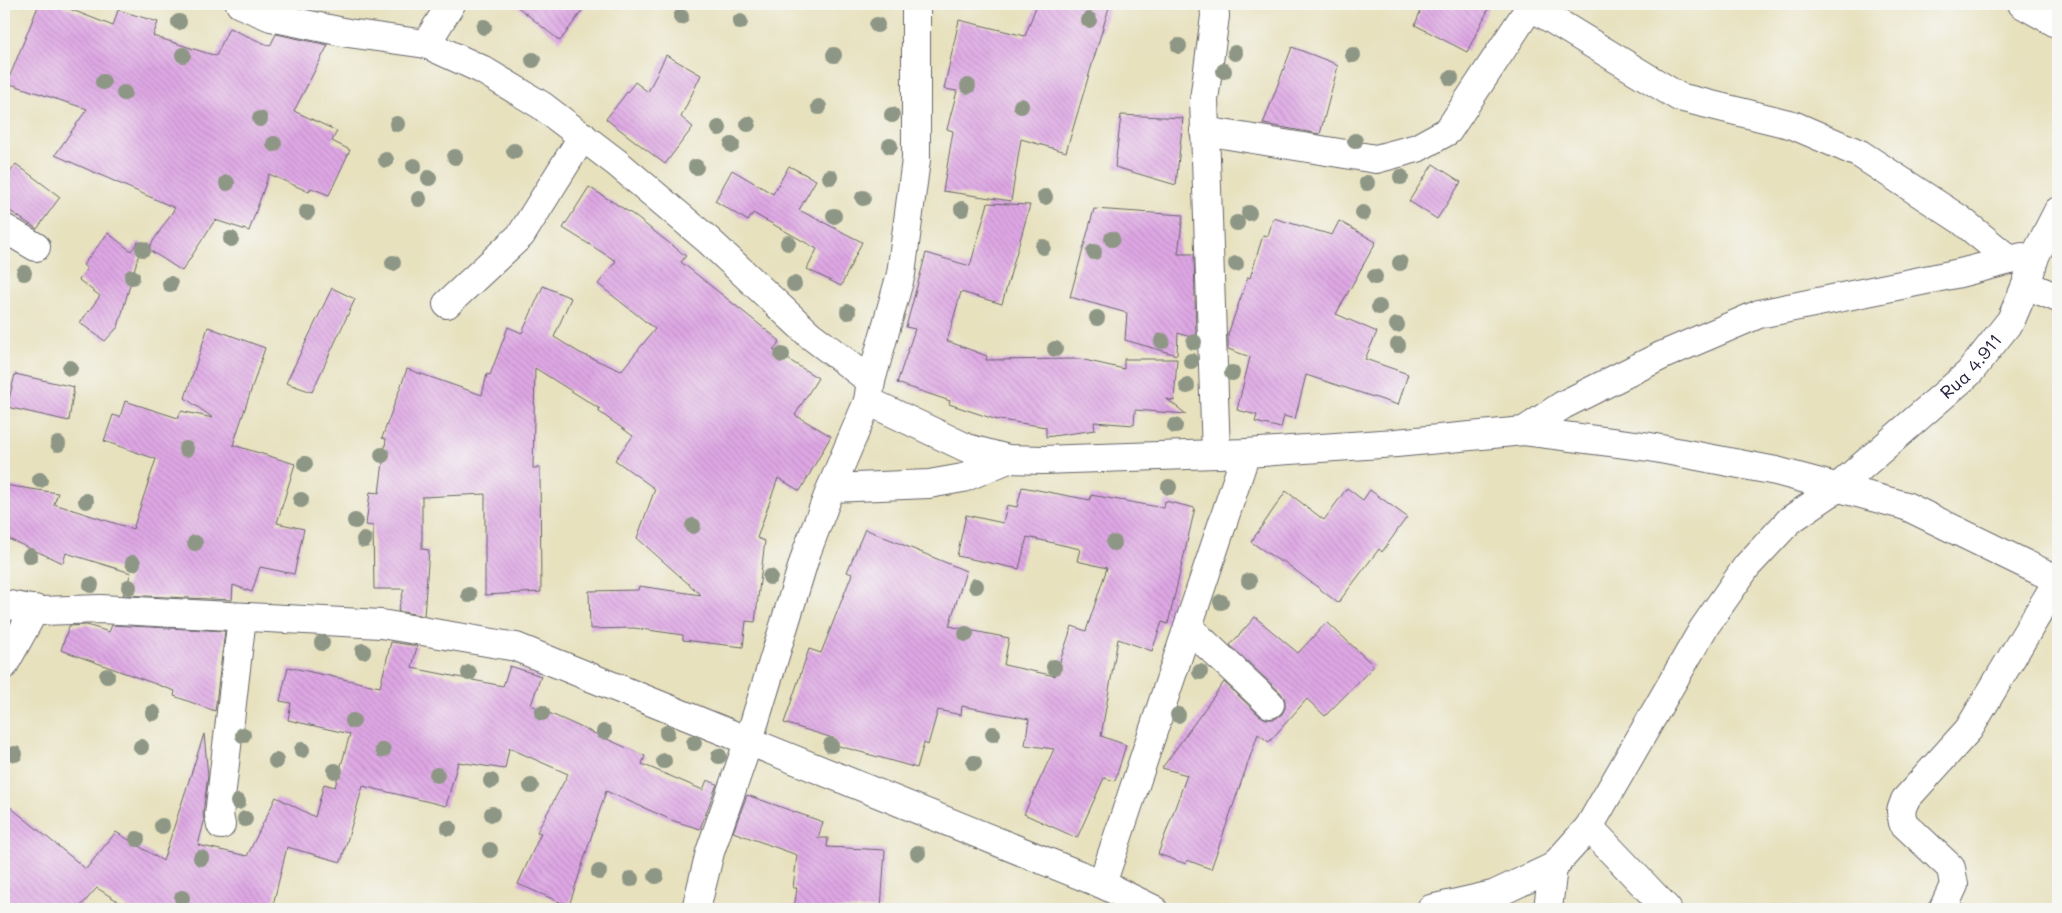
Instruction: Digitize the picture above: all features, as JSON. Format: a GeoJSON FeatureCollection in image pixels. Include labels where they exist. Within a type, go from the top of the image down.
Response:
{"type":"FeatureCollection","features":[{"type":"Feature","properties":{"kind":"street"},"geometry":{"type":"LineString","coordinates":[[240,4],[271,17],[348,33],[426,44],[481,69],[541,104],[583,136],[708,240],[869,391],[967,448],[1008,459],[1042,460],[1246,453],[1396,443],[1524,431],[1650,447],[1776,471],[1906,506],[2058,580],[1969,729],[1904,800],[1901,811],[1903,823],[1951,868],[1954,885],[1943,909]]}},
{"type":"Feature","properties":{"kind":"street"},"geometry":{"type":"LineString","coordinates":[[426,44],[451,4]]}},
{"type":"Feature","properties":{"kind":"street"},"geometry":{"type":"LineString","coordinates":[[696,909],[710,852],[749,740],[807,552],[869,391],[901,274],[916,160],[916,4]]}},
{"type":"Feature","properties":{"kind":"street"},"geometry":{"type":"LineString","coordinates":[[2022,4],[2058,24]]}},
{"type":"Feature","properties":{"kind":"street"},"geometry":{"type":"LineString","coordinates":[[1204,131],[1376,159],[1417,148],[1448,131],[1529,5],[1678,97],[1793,125],[1860,154],[1961,220],[2023,257]]}},
{"type":"Feature","properties":{"kind":"street"},"geometry":{"type":"LineString","coordinates":[[1216,454],[1204,100],[1217,8]]}},
{"type":"Feature","properties":{"kind":"street"},"geometry":{"type":"LineString","coordinates":[[447,304],[521,235],[583,136]]}},
{"type":"Feature","properties":{"kind":"street","name":"Rua 4.911"},"geometry":{"type":"LineString","coordinates":[[1553,867],[1589,827],[1702,629],[1747,566],[1790,520],[1837,488],[1970,373],[2011,320],[2026,285],[2023,257],[2058,211]]}},
{"type":"Feature","properties":{"kind":"street"},"geometry":{"type":"LineString","coordinates":[[4,228],[36,247]]}},
{"type":"Feature","properties":{"kind":"street"},"geometry":{"type":"LineString","coordinates":[[1524,431],[1571,400],[1663,355],[1759,314],[1950,275],[2023,257]]}},
{"type":"Feature","properties":{"kind":"street"},"geometry":{"type":"LineString","coordinates":[[2026,285],[2058,298]]}},
{"type":"Feature","properties":{"kind":"street"},"geometry":{"type":"LineString","coordinates":[[1102,884],[1246,453]]}},
{"type":"Feature","properties":{"kind":"street"},"geometry":{"type":"LineString","coordinates":[[831,488],[929,484],[963,478],[1008,459]]}},
{"type":"Feature","properties":{"kind":"street"},"geometry":{"type":"LineString","coordinates":[[4,604],[35,609],[100,609],[381,624],[516,647],[1102,884],[1153,909]]}},
{"type":"Feature","properties":{"kind":"street"},"geometry":{"type":"LineString","coordinates":[[4,664],[35,609]]}},
{"type":"Feature","properties":{"kind":"street"},"geometry":{"type":"LineString","coordinates":[[221,825],[219,815],[242,618]]}},
{"type":"Feature","properties":{"kind":"street"},"geometry":{"type":"LineString","coordinates":[[1188,626],[1270,704]]}},
{"type":"Feature","properties":{"kind":"street"},"geometry":{"type":"LineString","coordinates":[[1589,827],[1667,909]]}},
{"type":"Feature","properties":{"kind":"street"},"geometry":{"type":"LineString","coordinates":[[1431,909],[1494,895],[1553,867]]}},
{"type":"Feature","properties":{"kind":"street"},"geometry":{"type":"LineString","coordinates":[[1548,909],[1553,867]]}},
{"type":"Feature","properties":{"kind":"building"},"geometry":{"type":"Polygon","coordinates":[[[39,4],[57,4],[113,26],[118,10],[158,22],[153,36],[216,56],[229,28],[270,46],[276,34],[328,45],[294,111],[337,131],[332,141],[350,150],[329,195],[311,188],[309,192],[269,174],[249,231],[215,220],[182,271],[148,249],[175,208],[55,155],[87,109],[7,83],[39,4]]]}},
{"type":"Feature","properties":{"kind":"building"},"geometry":{"type":"Polygon","coordinates":[[[514,4],[587,4],[560,41],[514,4]]]}},
{"type":"Feature","properties":{"kind":"building"},"geometry":{"type":"Polygon","coordinates":[[[1037,4],[1110,4],[1066,152],[1021,139],[1011,201],[943,191],[953,131],[947,129],[957,91],[944,89],[959,20],[1025,36],[1037,4]]]}},
{"type":"Feature","properties":{"kind":"building"},"geometry":{"type":"Polygon","coordinates":[[[1423,4],[1491,4],[1467,52],[1415,25],[1423,4]]]}},
{"type":"Feature","properties":{"kind":"building"},"geometry":{"type":"Polygon","coordinates":[[[1292,47],[1338,66],[1320,134],[1263,124],[1292,47]]]}},
{"type":"Feature","properties":{"kind":"building"},"geometry":{"type":"Polygon","coordinates":[[[666,55],[701,75],[681,117],[693,127],[665,164],[606,119],[635,82],[648,92],[666,55]]]}},
{"type":"Feature","properties":{"kind":"building"},"geometry":{"type":"Polygon","coordinates":[[[1121,115],[1183,118],[1176,185],[1115,167],[1121,115]]]}},
{"type":"Feature","properties":{"kind":"building"},"geometry":{"type":"Polygon","coordinates":[[[16,164],[60,197],[37,229],[4,207],[4,181],[16,164]]]}},
{"type":"Feature","properties":{"kind":"building"},"geometry":{"type":"Polygon","coordinates":[[[1433,164],[1461,182],[1437,219],[1409,201],[1433,164]]]}},
{"type":"Feature","properties":{"kind":"building"},"geometry":{"type":"Polygon","coordinates":[[[789,166],[816,180],[799,210],[862,242],[841,286],[807,269],[817,249],[753,213],[748,221],[715,201],[732,170],[773,194],[789,166]]]}},
{"type":"Feature","properties":{"kind":"building"},"geometry":{"type":"Polygon","coordinates":[[[589,187],[632,214],[686,256],[681,262],[780,341],[773,350],[818,378],[795,415],[831,436],[800,491],[778,478],[757,538],[765,541],[755,622],[746,621],[743,647],[683,640],[683,635],[634,628],[590,629],[589,591],[638,590],[639,586],[701,595],[637,538],[655,489],[615,460],[633,436],[598,411],[600,409],[535,368],[533,468],[540,468],[541,592],[485,595],[485,494],[422,497],[422,549],[429,550],[424,616],[398,611],[404,589],[374,589],[373,526],[366,525],[370,492],[379,493],[386,439],[382,438],[407,369],[482,395],[487,374],[490,375],[508,327],[522,333],[543,286],[571,298],[554,337],[580,353],[621,371],[655,329],[598,284],[616,261],[563,228],[589,187]]]}},
{"type":"Feature","properties":{"kind":"building"},"geometry":{"type":"Polygon","coordinates":[[[988,203],[1030,205],[1002,304],[961,292],[947,341],[987,356],[986,360],[1080,359],[1124,369],[1124,359],[1177,359],[1174,401],[1167,399],[1186,414],[1135,410],[1134,425],[1094,422],[1095,430],[1046,437],[1046,427],[994,419],[949,404],[950,401],[897,383],[915,329],[906,327],[926,253],[970,266],[988,203]]]}},
{"type":"Feature","properties":{"kind":"building"},"geometry":{"type":"Polygon","coordinates":[[[1094,209],[1183,215],[1178,254],[1194,254],[1196,339],[1178,333],[1177,355],[1125,340],[1127,313],[1070,297],[1094,209]]]}},
{"type":"Feature","properties":{"kind":"building"},"geometry":{"type":"Polygon","coordinates":[[[1273,218],[1332,235],[1339,221],[1376,242],[1336,314],[1377,332],[1365,359],[1408,374],[1398,405],[1306,375],[1295,419],[1284,416],[1281,428],[1255,422],[1257,415],[1237,410],[1250,357],[1228,349],[1228,334],[1248,277],[1250,278],[1263,235],[1268,236],[1273,218]]]}},
{"type":"Feature","properties":{"kind":"building"},"geometry":{"type":"Polygon","coordinates":[[[108,233],[131,251],[138,242],[142,243],[118,327],[105,341],[80,323],[100,296],[79,280],[87,269],[83,265],[108,233]]]}},
{"type":"Feature","properties":{"kind":"building"},"geometry":{"type":"Polygon","coordinates":[[[332,288],[355,299],[312,392],[286,383],[332,288]]]}},
{"type":"Feature","properties":{"kind":"building"},"geometry":{"type":"Polygon","coordinates":[[[208,327],[265,348],[233,445],[295,464],[277,523],[304,529],[294,574],[260,567],[252,592],[233,585],[232,600],[123,595],[131,573],[66,553],[63,563],[4,537],[4,485],[58,493],[54,504],[133,529],[156,459],[104,441],[113,415],[120,417],[125,401],[178,418],[181,411],[213,418],[185,398],[208,327]]]}},
{"type":"Feature","properties":{"kind":"building"},"geometry":{"type":"Polygon","coordinates":[[[15,374],[74,387],[69,421],[7,407],[15,374]]]}},
{"type":"Feature","properties":{"kind":"building"},"geometry":{"type":"Polygon","coordinates":[[[1022,487],[1090,500],[1091,495],[1164,508],[1165,501],[1195,508],[1168,624],[1162,622],[1152,651],[1118,639],[1101,736],[1126,745],[1115,781],[1104,778],[1077,838],[1024,814],[1054,749],[1025,745],[1029,719],[962,706],[961,715],[938,710],[928,745],[924,743],[917,768],[832,744],[833,738],[784,723],[809,649],[821,653],[852,574],[847,572],[865,529],[966,571],[949,626],[1009,638],[1004,665],[1055,676],[1072,626],[1086,631],[1107,568],[1077,561],[1080,549],[1027,537],[1019,569],[957,556],[966,515],[1003,523],[1007,505],[1017,507],[1022,487]]]}},
{"type":"Feature","properties":{"kind":"building"},"geometry":{"type":"Polygon","coordinates":[[[1347,488],[1363,500],[1370,490],[1407,517],[1382,552],[1379,549],[1338,603],[1282,560],[1281,562],[1251,542],[1286,491],[1324,520],[1347,488]]]}},
{"type":"Feature","properties":{"kind":"building"},"geometry":{"type":"Polygon","coordinates":[[[1255,617],[1298,653],[1327,622],[1374,666],[1325,716],[1307,699],[1269,742],[1258,734],[1211,869],[1187,860],[1186,864],[1158,854],[1187,775],[1162,768],[1224,682],[1259,715],[1266,719],[1275,719],[1282,714],[1285,708],[1285,700],[1281,693],[1230,645],[1255,617]]]}},
{"type":"Feature","properties":{"kind":"building"},"geometry":{"type":"Polygon","coordinates":[[[87,625],[109,632],[112,625],[225,631],[215,711],[174,696],[175,691],[61,650],[69,626],[87,625]]]}},
{"type":"Feature","properties":{"kind":"building"},"geometry":{"type":"Polygon","coordinates":[[[391,642],[417,646],[412,668],[503,686],[510,666],[541,676],[531,705],[645,756],[642,764],[703,790],[707,780],[717,784],[700,829],[674,821],[606,791],[569,906],[518,884],[541,833],[537,832],[568,774],[509,748],[505,769],[458,762],[446,806],[363,786],[341,862],[287,847],[272,909],[130,909],[97,888],[78,909],[4,909],[4,802],[86,869],[116,832],[163,861],[204,734],[208,776],[203,813],[204,822],[198,845],[247,856],[276,797],[315,817],[324,784],[335,787],[350,734],[288,720],[291,703],[280,701],[288,667],[380,687],[391,642]]]}},
{"type":"Feature","properties":{"kind":"building"},"geometry":{"type":"Polygon","coordinates":[[[747,795],[823,822],[818,838],[828,838],[827,847],[885,850],[881,909],[794,909],[797,888],[793,888],[797,855],[733,832],[747,795]]]}}]}
